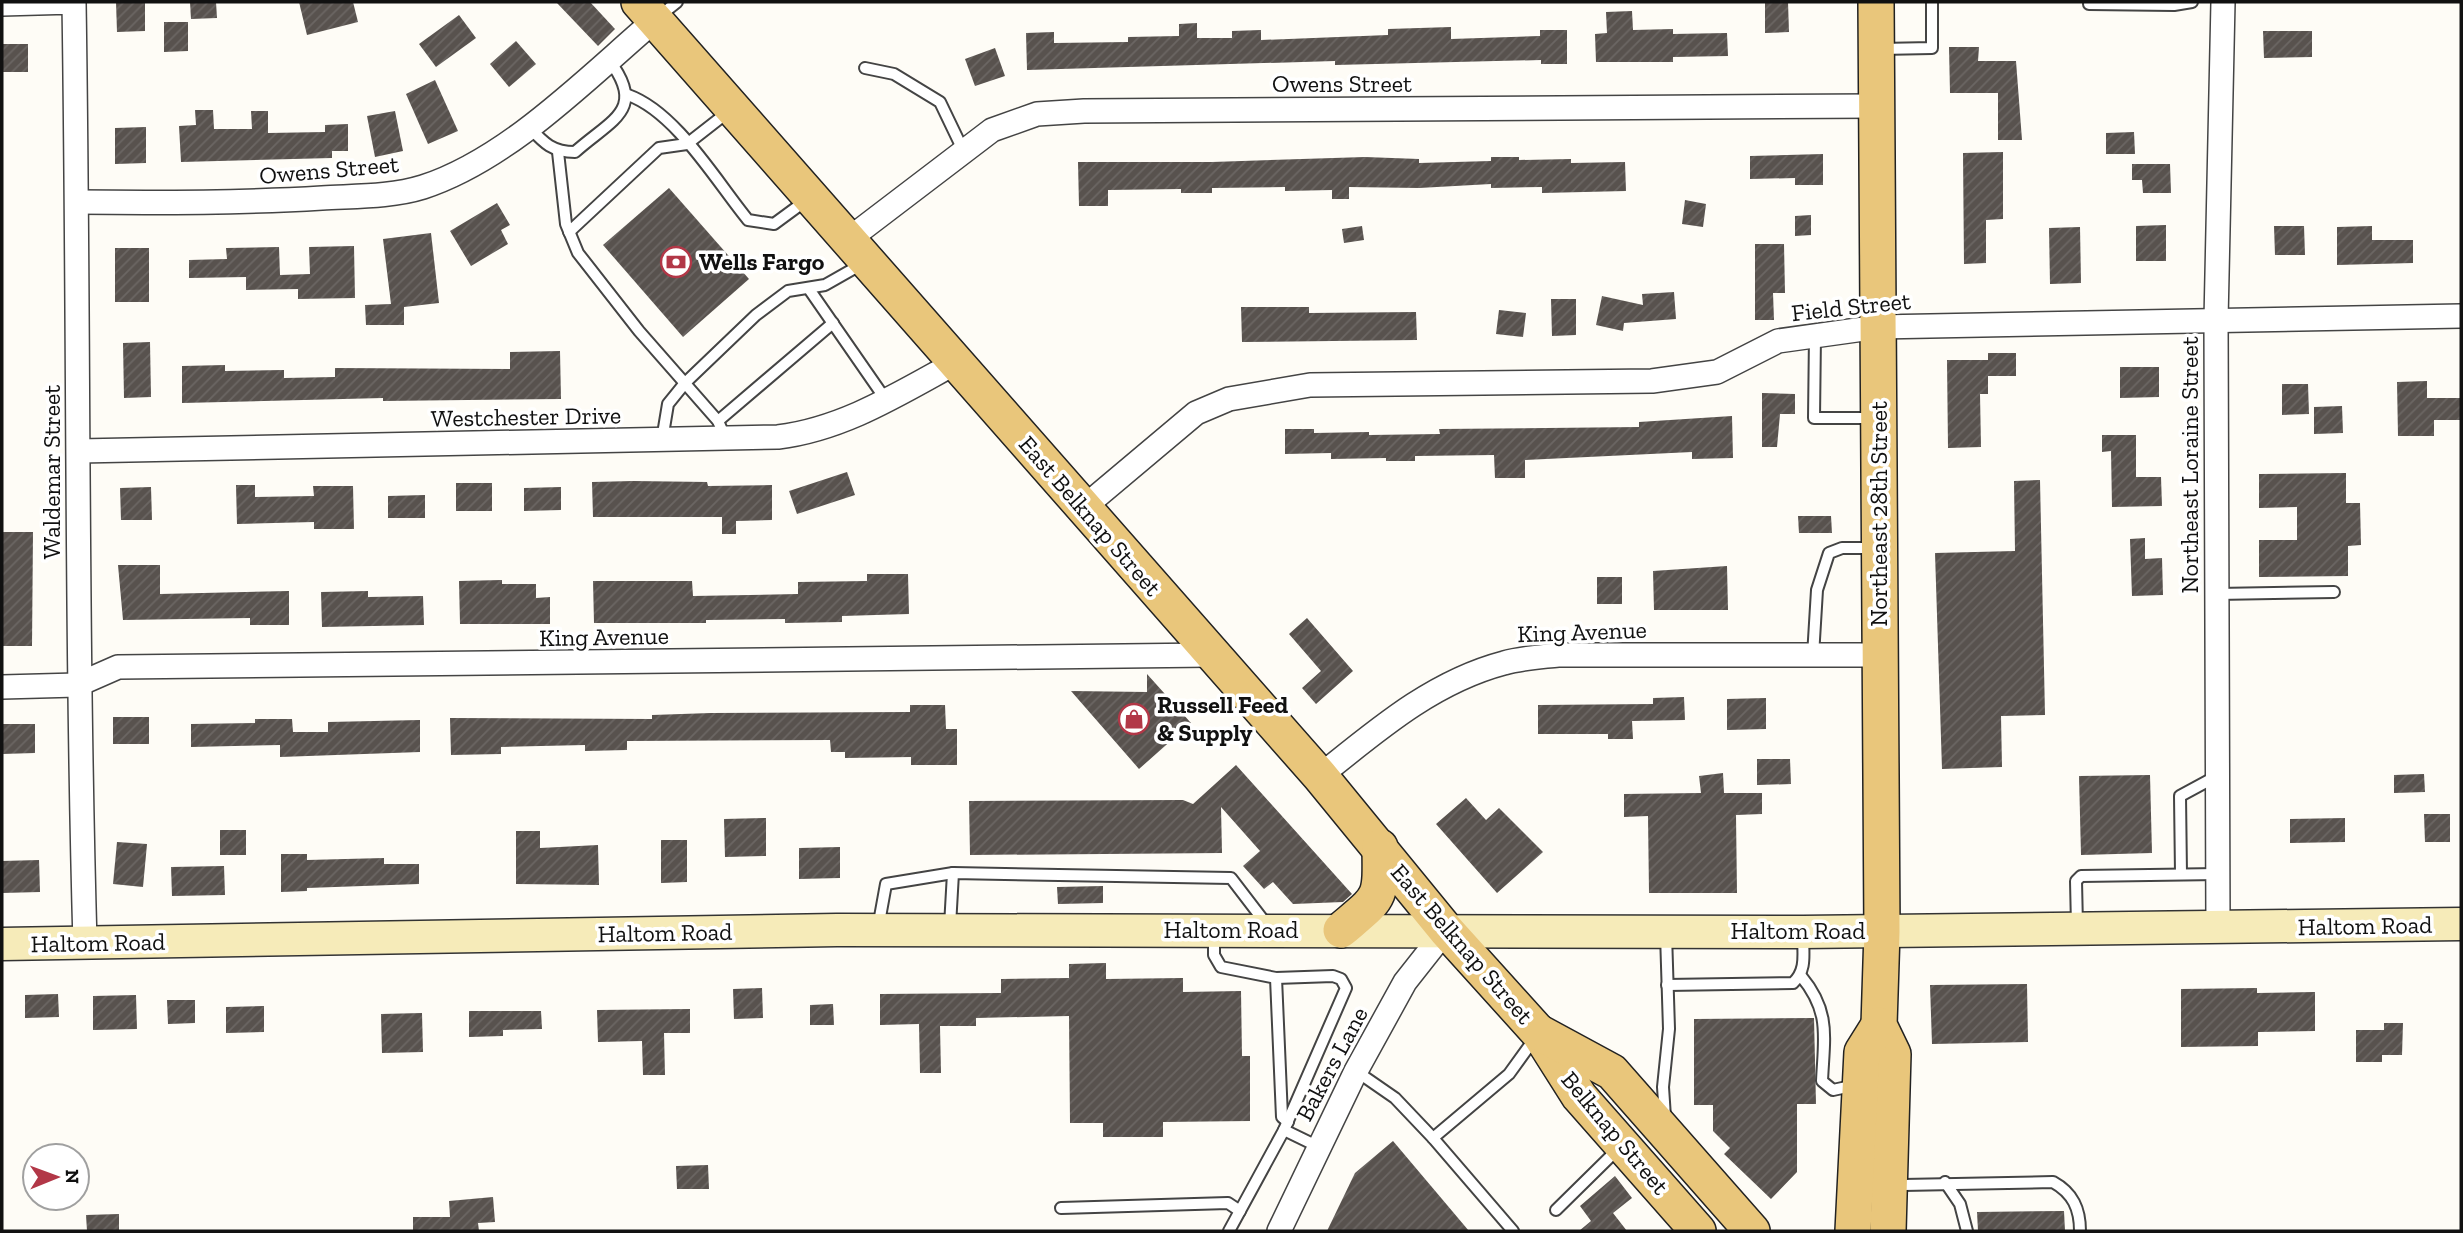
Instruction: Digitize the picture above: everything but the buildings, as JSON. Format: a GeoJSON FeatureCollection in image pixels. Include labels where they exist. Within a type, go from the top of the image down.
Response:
{"type":"FeatureCollection","features":[{"type":"Feature","properties":{"kind":"main road","name":"Northeast 28th Street"},"geometry":{"type":"LineString","coordinates":[[1853,1225],[1876,1084],[1893,1054],[1878,1025],[1882,932],[1876,2]]}},
{"type":"Feature","properties":{"kind":"main road","name":"East Belknap Street"},"geometry":{"type":"LineString","coordinates":[[657,8],[733,108],[1210,655],[1320,776],[1446,930],[1539,1033]]}},
{"type":"Feature","properties":{"kind":"main road"},"geometry":{"type":"LineString","coordinates":[[1341,930],[1372,904],[1379,893],[1380,847]]}},
{"type":"Feature","properties":{"kind":"main road","name":"Haltom Road"},"geometry":{"type":"LineString","coordinates":[[2,944],[877,930],[1882,932],[2461,924]]}},
{"type":"Feature","properties":{"kind":"main road","name":"Belknap Street"},"geometry":{"type":"LineString","coordinates":[[1539,1033],[1612,1072],[1752,1231]]}},
{"type":"Feature","properties":{"kind":"main road","name":"Belknap Street"},"geometry":{"type":"LineString","coordinates":[[1539,1033],[1579,1096],[1698,1231]]}},
{"type":"Feature","properties":{"kind":"main road","name":"Northeast 28th Street"},"geometry":{"type":"LineString","coordinates":[[1876,1084],[1895,1228]]}},
{"type":"Feature","properties":{"kind":"main road"},"geometry":{"type":"LineString","coordinates":[[1853,1225],[1895,1228],[1903,1185],[1876,1084]]}},
{"type":"Feature","properties":{"kind":"street"},"geometry":{"type":"LineString","coordinates":[[2,4],[74,2]]}},
{"type":"Feature","properties":{"kind":"street","name":"Waldemar Street"},"geometry":{"type":"LineString","coordinates":[[74,2],[79,451],[77,685],[85,943]]}},
{"type":"Feature","properties":{"kind":"street","name":"Northeast Loraine Street"},"geometry":{"type":"LineString","coordinates":[[2218,929],[2216,320],[2223,2]]}},
{"type":"Feature","properties":{"kind":"street","name":"Owens Street"},"geometry":{"type":"LineString","coordinates":[[77,202],[250,203],[389,194],[423,187],[471,165],[529,127],[609,60],[657,8]]}},
{"type":"Feature","properties":{"kind":"street","name":"Owens Street"},"geometry":{"type":"LineString","coordinates":[[858,250],[964,152],[992,130],[1037,114],[1084,111],[1875,106]]}},
{"type":"Feature","properties":{"kind":"street","name":"Field Street"},"geometry":{"type":"LineString","coordinates":[[1083,508],[1196,414],[1229,399],[1310,385],[1653,381],[1717,372],[1778,341],[1878,327],[2461,316]]}},
{"type":"Feature","properties":{"kind":"street","name":"Westchester Drive"},"geometry":{"type":"LineString","coordinates":[[79,451],[662,440],[722,429],[810,433],[858,415],[957,362]]}},
{"type":"Feature","properties":{"kind":"street","name":"King Avenue"},"geometry":{"type":"LineString","coordinates":[[2,687],[77,685],[118,667],[1210,655]]}},
{"type":"Feature","properties":{"kind":"street","name":"King Avenue"},"geometry":{"type":"LineString","coordinates":[[1320,776],[1394,716],[1459,678],[1506,662],[1558,655],[1880,655]]}},
{"type":"Feature","properties":{"kind":"street","name":"Bakers Lane"},"geometry":{"type":"LineString","coordinates":[[1279,1231],[1356,1071],[1405,982],[1446,930]]}},
{"type":"Feature","properties":{"kind":"lane"},"geometry":{"type":"LineString","coordinates":[[1877,49],[1932,48],[1932,2]]}},
{"type":"Feature","properties":{"kind":"lane"},"geometry":{"type":"LineString","coordinates":[[2089,5],[2174,5],[2192,2]]}},
{"type":"Feature","properties":{"kind":"lane"},"geometry":{"type":"LineString","coordinates":[[529,127],[545,145],[558,152],[575,152],[625,107],[628,95],[623,79],[609,60]]}},
{"type":"Feature","properties":{"kind":"lane"},"geometry":{"type":"LineString","coordinates":[[865,68],[894,74],[940,102],[964,152]]}},
{"type":"Feature","properties":{"kind":"lane"},"geometry":{"type":"LineString","coordinates":[[628,95],[645,101],[687,144],[748,220],[774,224],[811,196]]}},
{"type":"Feature","properties":{"kind":"lane"},"geometry":{"type":"LineString","coordinates":[[569,232],[659,148],[687,144],[733,108]]}},
{"type":"Feature","properties":{"kind":"lane"},"geometry":{"type":"LineString","coordinates":[[558,152],[569,232],[578,253],[722,429],[833,323]]}},
{"type":"Feature","properties":{"kind":"lane"},"geometry":{"type":"LineString","coordinates":[[662,440],[668,404],[685,383],[756,315],[788,291],[825,285],[858,250]]}},
{"type":"Feature","properties":{"kind":"lane"},"geometry":{"type":"LineString","coordinates":[[810,289],[886,400]]}},
{"type":"Feature","properties":{"kind":"lane"},"geometry":{"type":"LineString","coordinates":[[1815,335],[1814,418],[1878,418]]}},
{"type":"Feature","properties":{"kind":"lane"},"geometry":{"type":"LineString","coordinates":[[1813,656],[1817,590],[1829,552],[1842,548],[1879,548]]}},
{"type":"Feature","properties":{"kind":"lane"},"geometry":{"type":"LineString","coordinates":[[2217,594],[2334,592]]}},
{"type":"Feature","properties":{"kind":"lane"},"geometry":{"type":"LineString","coordinates":[[2181,874],[2180,796],[2217,776]]}},
{"type":"Feature","properties":{"kind":"lane"},"geometry":{"type":"LineString","coordinates":[[950,930],[953,873]]}},
{"type":"Feature","properties":{"kind":"lane"},"geometry":{"type":"LineString","coordinates":[[877,930],[886,884],[953,873],[1231,878],[1271,930]]}},
{"type":"Feature","properties":{"kind":"lane"},"geometry":{"type":"LineString","coordinates":[[2077,930],[2076,881],[2081,876],[2218,874]]}},
{"type":"Feature","properties":{"kind":"lane"},"geometry":{"type":"LineString","coordinates":[[1214,930],[1214,955],[1221,967],[1276,978],[1333,976],[1340,979],[1346,988],[1286,1126],[1229,1231]]}},
{"type":"Feature","properties":{"kind":"lane"},"geometry":{"type":"LineString","coordinates":[[1666,1134],[1663,1087],[1669,1029],[1667,931]]}},
{"type":"Feature","properties":{"kind":"lane"},"geometry":{"type":"LineString","coordinates":[[1803,932],[1801,976],[1821,1004],[1825,1023],[1822,1081],[1833,1090],[1876,1084]]}},
{"type":"Feature","properties":{"kind":"lane"},"geometry":{"type":"LineString","coordinates":[[1667,985],[1793,983],[1801,976]]}},
{"type":"Feature","properties":{"kind":"lane"},"geometry":{"type":"LineString","coordinates":[[1276,978],[1282,1117],[1286,1126],[1319,1147]]}},
{"type":"Feature","properties":{"kind":"lane"},"geometry":{"type":"LineString","coordinates":[[1433,1138],[1509,1074],[1539,1033]]}},
{"type":"Feature","properties":{"kind":"lane"},"geometry":{"type":"LineString","coordinates":[[1356,1071],[1395,1098],[1513,1231]]}},
{"type":"Feature","properties":{"kind":"lane"},"geometry":{"type":"LineString","coordinates":[[1556,1210],[1622,1145]]}},
{"type":"Feature","properties":{"kind":"lane"},"geometry":{"type":"LineString","coordinates":[[1903,1185],[1945,1182],[2053,1182],[2065,1188],[2075,1202],[2080,1231]]}},
{"type":"Feature","properties":{"kind":"lane"},"geometry":{"type":"LineString","coordinates":[[1945,1182],[1961,1204],[1967,1231]]}},
{"type":"Feature","properties":{"kind":"lane"},"geometry":{"type":"LineString","coordinates":[[1061,1208],[1228,1203],[1240,1211]]}},
{"type":"Feature","properties":{"kind":"place","name":"Wells Fargo"},"geometry":{"type":"Point","coordinates":[676,262]}},
{"type":"Feature","properties":{"kind":"place","name":"Russell Feed & Supply"},"geometry":{"type":"Point","coordinates":[1134,719]}}]}
